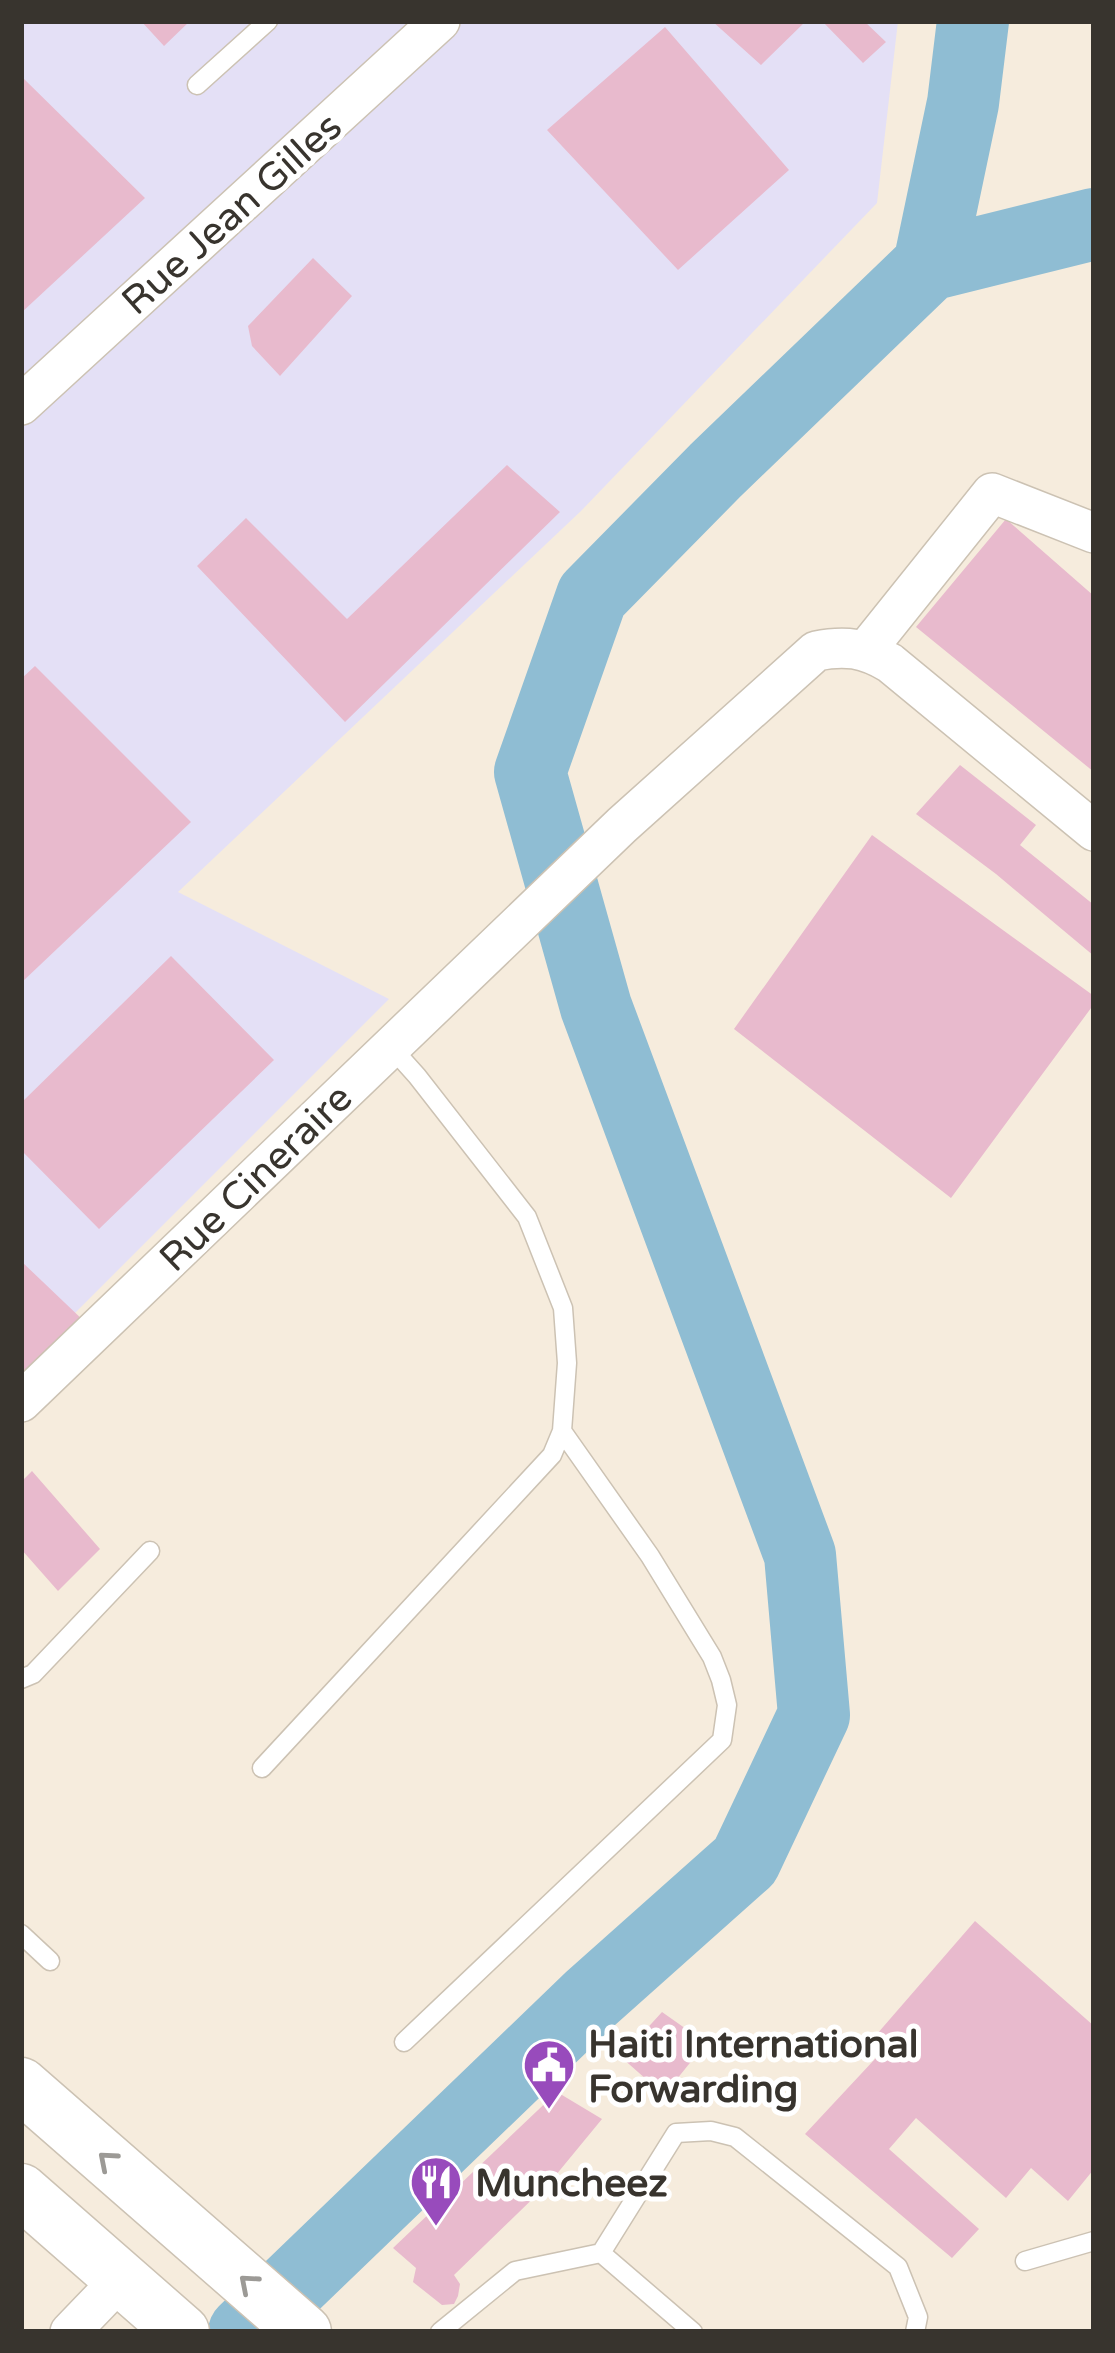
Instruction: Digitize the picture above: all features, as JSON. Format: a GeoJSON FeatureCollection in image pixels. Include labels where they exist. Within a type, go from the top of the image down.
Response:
{"type":"FeatureCollection","features":[{"type":"Feature","properties":{"kind":"main road"},"geometry":{"type":"LineString","coordinates":[[21,2085],[304,2332]]}},
{"type":"Feature","properties":{"kind":"main road"},"geometry":{"type":"LineString","coordinates":[[21,2191],[149,2303]]}},
{"type":"Feature","properties":{"kind":"street","name":"Rue Jean Gilles"},"geometry":{"type":"LineString","coordinates":[[21,405],[440,21]]}},
{"type":"Feature","properties":{"kind":"street"},"geometry":{"type":"LineString","coordinates":[[1094,533],[992,493],[867,650],[890,663],[1094,831]]}},
{"type":"Feature","properties":{"kind":"street","name":"Rue Cineraire"},"geometry":{"type":"LineString","coordinates":[[21,1402],[622,825],[816,650],[842,646],[867,650]]}},
{"type":"Feature","properties":{"kind":"street"},"geometry":{"type":"LineString","coordinates":[[70,2332],[149,2303]]}},
{"type":"Feature","properties":{"kind":"lane"},"geometry":{"type":"LineString","coordinates":[[197,85],[268,21]]}},
{"type":"Feature","properties":{"kind":"lane"},"geometry":{"type":"LineString","coordinates":[[262,1768],[552,1455],[562,1431],[567,1363],[563,1307],[527,1217],[391,1047]]}},
{"type":"Feature","properties":{"kind":"lane"},"geometry":{"type":"LineString","coordinates":[[404,2042],[722,1740],[727,1706],[712,1657],[650,1556],[562,1431]]}},
{"type":"Feature","properties":{"kind":"lane"},"geometry":{"type":"LineString","coordinates":[[21,1679],[33,1674],[150,1551]]}},
{"type":"Feature","properties":{"kind":"lane"},"geometry":{"type":"LineString","coordinates":[[21,1934],[50,1961]]}},
{"type":"Feature","properties":{"kind":"lane"},"geometry":{"type":"LineString","coordinates":[[440,2332],[515,2271],[601,2253],[676,2132],[711,2131],[735,2138],[898,2267],[918,2317],[915,2332]]}},
{"type":"Feature","properties":{"kind":"lane"},"geometry":{"type":"LineString","coordinates":[[1025,2261],[1094,2241]]}},
{"type":"Feature","properties":{"kind":"lane"},"geometry":{"type":"LineString","coordinates":[[601,2253],[693,2332]]}},
{"type":"Feature","properties":{"kind":"shaded area"},"geometry":{"type":"Polygon","coordinates":[[[21,21],[898,21],[877,203],[581,511],[178,892],[389,999],[21,1367],[21,21]]]}},
{"type":"Feature","properties":{"kind":"building"},"geometry":{"type":"Polygon","coordinates":[[[141,21],[190,21],[164,46],[141,21]]]}},
{"type":"Feature","properties":{"kind":"building"},"geometry":{"type":"Polygon","coordinates":[[[712,21],[806,21],[761,65],[712,21]]]}},
{"type":"Feature","properties":{"kind":"building"},"geometry":{"type":"Polygon","coordinates":[[[822,21],[864,21],[886,42],[863,63],[822,21]]]}},
{"type":"Feature","properties":{"kind":"building"},"geometry":{"type":"Polygon","coordinates":[[[665,27],[789,170],[678,270],[547,130],[665,27]]]}},
{"type":"Feature","properties":{"kind":"building"},"geometry":{"type":"Polygon","coordinates":[[[21,76],[145,198],[21,313],[21,76]]]}},
{"type":"Feature","properties":{"kind":"building"},"geometry":{"type":"Polygon","coordinates":[[[313,258],[352,296],[280,376],[252,346],[248,326],[313,258]]]}},
{"type":"Feature","properties":{"kind":"building"},"geometry":{"type":"Polygon","coordinates":[[[507,465],[560,512],[345,722],[197,566],[246,518],[347,619],[507,465]]]}},
{"type":"Feature","properties":{"kind":"building"},"geometry":{"type":"Polygon","coordinates":[[[1006,519],[1094,596],[1094,772],[916,627],[1006,519]]]}},
{"type":"Feature","properties":{"kind":"building"},"geometry":{"type":"Polygon","coordinates":[[[35,666],[191,822],[21,983],[21,679],[35,666]]]}},
{"type":"Feature","properties":{"kind":"building"},"geometry":{"type":"Polygon","coordinates":[[[960,765],[1036,825],[1020,845],[1094,905],[1094,956],[916,814],[960,765]]]}},
{"type":"Feature","properties":{"kind":"building"},"geometry":{"type":"Polygon","coordinates":[[[872,835],[1094,996],[1094,1004],[951,1198],[734,1029],[872,835]]]}},
{"type":"Feature","properties":{"kind":"building"},"geometry":{"type":"Polygon","coordinates":[[[171,956],[274,1060],[99,1229],[21,1150],[21,1103],[171,956]]]}},
{"type":"Feature","properties":{"kind":"building"},"geometry":{"type":"Polygon","coordinates":[[[21,1261],[86,1323],[21,1384],[21,1261]]]}},
{"type":"Feature","properties":{"kind":"building"},"geometry":{"type":"Polygon","coordinates":[[[32,1471],[100,1549],[58,1591],[21,1549],[21,1482],[32,1471]]]}},
{"type":"Feature","properties":{"kind":"building"},"geometry":{"type":"Polygon","coordinates":[[[975,1921],[1094,2026],[1094,2169],[1068,2201],[1031,2168],[1006,2198],[916,2118],[889,2149],[979,2229],[952,2258],[805,2134],[888,2045],[877,2034],[975,1921]]]}},
{"type":"Feature","properties":{"kind":"building"},"geometry":{"type":"Polygon","coordinates":[[[662,2012],[706,2043],[664,2095],[621,2057],[662,2012]]]}},
{"type":"Feature","properties":{"kind":"building"},"geometry":{"type":"Polygon","coordinates":[[[557,2092],[602,2119],[551,2181],[454,2275],[460,2284],[458,2296],[454,2304],[442,2305],[413,2282],[416,2268],[393,2248],[557,2092]]]}},
{"type":"Feature","properties":{"kind":"waterway"},"geometry":{"type":"LineString","coordinates":[[244,2332],[590,1999],[745,1861],[814,1715],[800,1555],[596,1007],[530,772],[592,596],[929,265],[963,103],[973,21]]}},
{"type":"Feature","properties":{"kind":"waterway"},"geometry":{"type":"LineString","coordinates":[[929,265],[1094,224]]}},
{"type":"Feature","properties":{"kind":"place","name":"Haiti International Forwarding"},"geometry":{"type":"Point","coordinates":[549,2111]}},
{"type":"Feature","properties":{"kind":"place","name":"Muncheez"},"geometry":{"type":"Point","coordinates":[436,2228]}}]}
